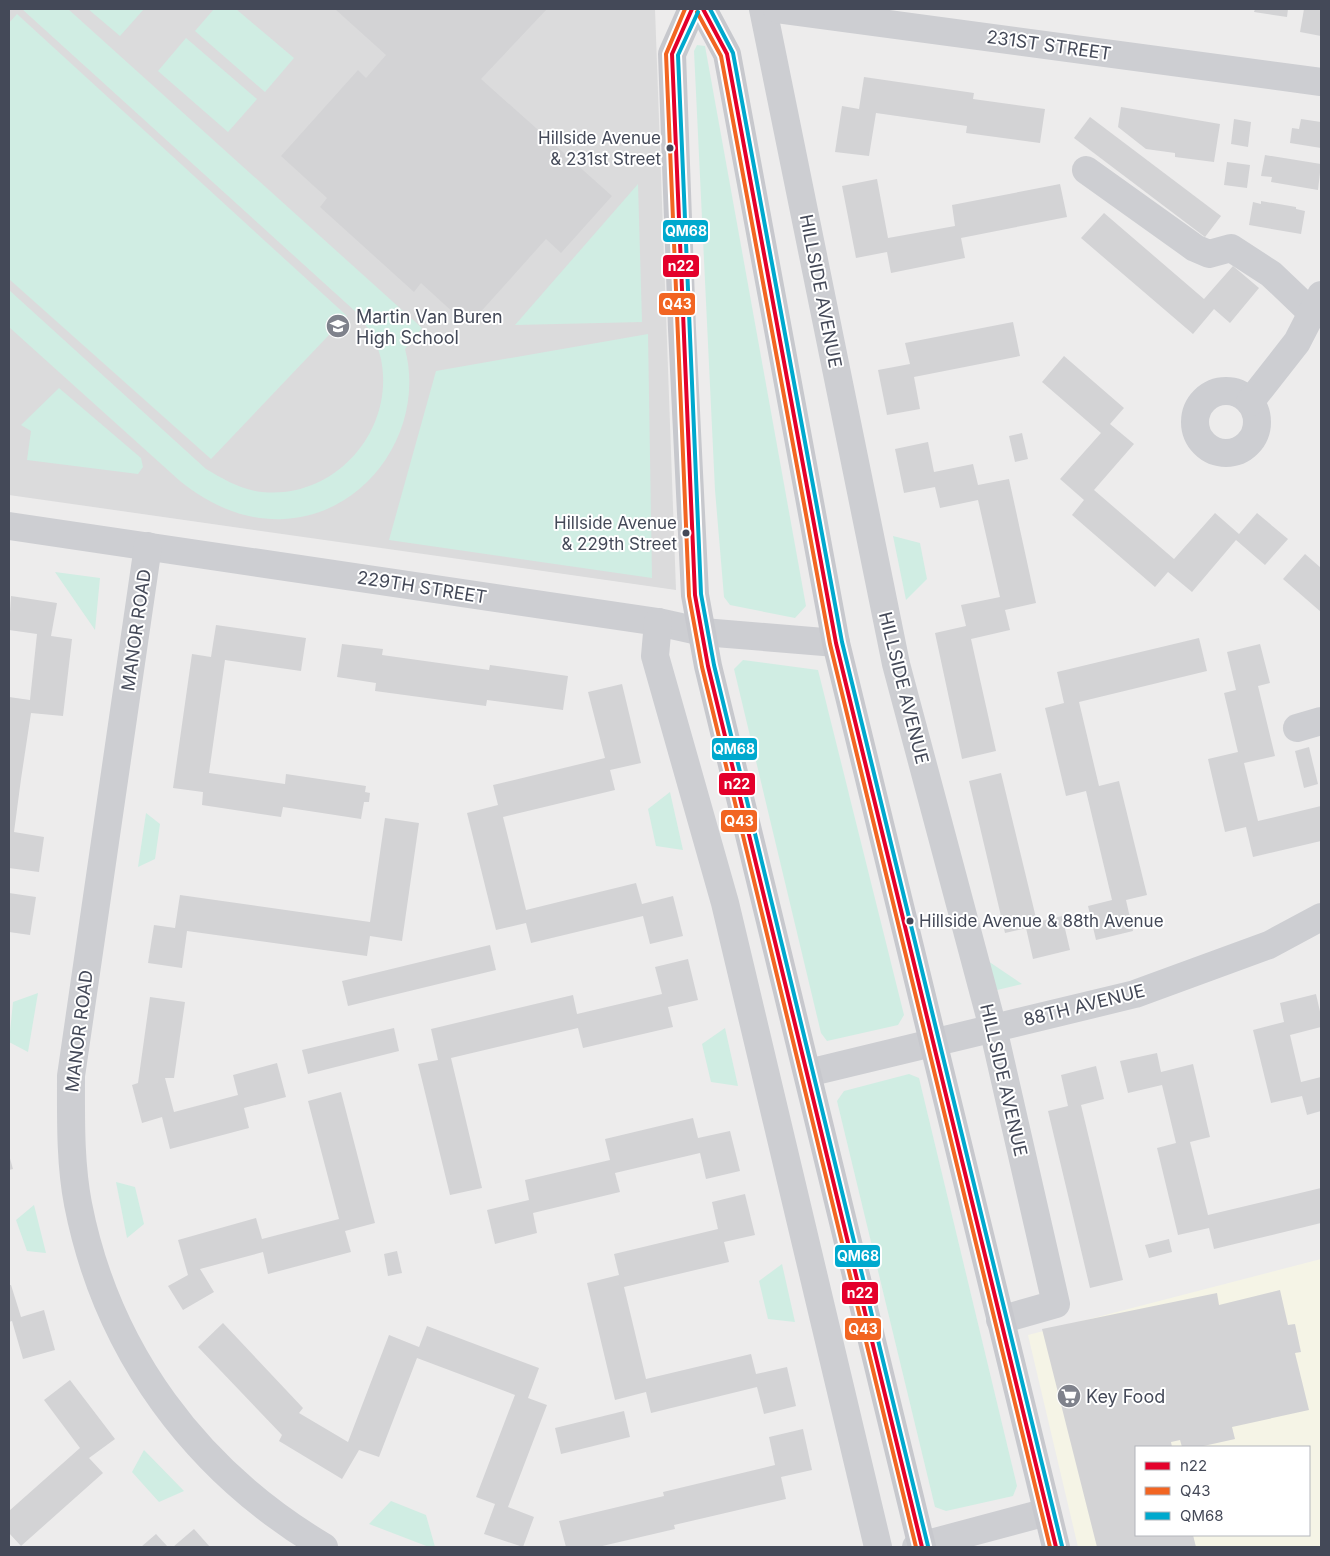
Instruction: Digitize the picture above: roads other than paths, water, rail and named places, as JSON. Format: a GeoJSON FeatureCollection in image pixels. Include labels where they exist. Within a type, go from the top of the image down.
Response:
{"type":"FeatureCollection","features":[{"type":"Feature","properties":{"kind":"main road"},"geometry":{"type":"LineString","coordinates":[[692,9],[672,54],[682,329],[695,595],[708,666],[808,1073],[920,1547]]}},
{"type":"Feature","properties":{"kind":"main road"},"geometry":{"type":"LineString","coordinates":[[703,9],[727,54],[836,644],[1056,1547]]}},
{"type":"Feature","properties":{"kind":"street","name":"HILLSIDE AVENUE"},"geometry":{"type":"LineString","coordinates":[[763,9],[896,664],[992,1028],[1056,1304],[1000,1320]]}},
{"type":"Feature","properties":{"kind":"street","name":"231ST STREET"},"geometry":{"type":"LineString","coordinates":[[777,9],[1321,82]]}},
{"type":"Feature","properties":{"kind":"street"},"geometry":{"type":"LineString","coordinates":[[1086,170],[1195,248],[1209,254],[1231,248],[1317,304],[1297,342],[1250,402]]}},
{"type":"Feature","properties":{"kind":"street","name":"229TH STREET"},"geometry":{"type":"LineString","coordinates":[[9,526],[658,622],[703,632],[836,644]]}},
{"type":"Feature","properties":{"kind":"street","name":"MANOR ROAD"},"geometry":{"type":"LineString","coordinates":[[148,546],[71,1076],[71,1148],[78,1205],[100,1286],[119,1330],[145,1376],[170,1412],[219,1468],[257,1502],[324,1547]]}},
{"type":"Feature","properties":{"kind":"street"},"geometry":{"type":"LineString","coordinates":[[658,622],[655,656],[725,903],[878,1547]]}},
{"type":"Feature","properties":{"kind":"street","name":"88TH AVENUE"},"geometry":{"type":"LineString","coordinates":[[808,1073],[1135,994],[1269,944],[1321,917]]}},
{"type":"Feature","properties":{"kind":"street"},"geometry":{"type":"LineString","coordinates":[[920,1547],[1047,1512]]}},
{"type":"Feature","properties":{"kind":"place","name":"Hillside Avenue & 231st Street"},"geometry":{"type":"Point","coordinates":[670,148]}},
{"type":"Feature","properties":{"kind":"place","name":"Martin Van Buren High School"},"geometry":{"type":"Point","coordinates":[338,326]}},
{"type":"Feature","properties":{"kind":"place","name":"Hillside Avenue & 229th Street"},"geometry":{"type":"Point","coordinates":[686,533]}},
{"type":"Feature","properties":{"kind":"place","name":"Hillside Avenue & 88th Avenue"},"geometry":{"type":"Point","coordinates":[910,921]}},
{"type":"Feature","properties":{"kind":"place","name":"Key Food"},"geometry":{"type":"Point","coordinates":[1069,1396]}}]}
